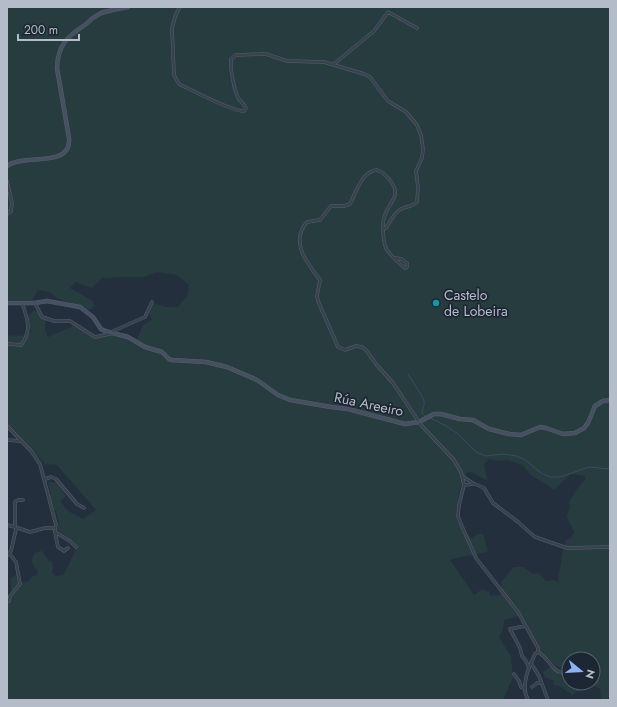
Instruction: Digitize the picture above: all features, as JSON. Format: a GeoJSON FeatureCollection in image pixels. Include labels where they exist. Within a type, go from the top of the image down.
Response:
{"type":"FeatureCollection","features":[{"type":"Feature","properties":{"kind":"street"},"geometry":{"type":"LineString","coordinates":[[7,166],[15,162],[58,157],[66,152],[69,145],[69,138],[57,68],[61,46],[66,38],[98,15],[108,11],[128,7]]}},
{"type":"Feature","properties":{"kind":"street"},"geometry":{"type":"LineString","coordinates":[[180,7],[176,14],[172,28],[174,75],[176,81],[179,84],[231,109],[243,112],[246,110],[237,95],[231,59],[236,55],[266,54],[287,61],[324,62],[354,70],[370,78],[388,101],[406,112],[416,125],[423,149],[422,158],[416,171],[418,187],[417,202],[412,206],[398,211],[386,228],[383,228]]}},
{"type":"Feature","properties":{"kind":"street"},"geometry":{"type":"LineString","coordinates":[[334,64],[374,31],[388,12],[417,28]]}},
{"type":"Feature","properties":{"kind":"street"},"geometry":{"type":"LineString","coordinates":[[395,258],[405,261],[407,263],[407,268],[405,268],[389,253],[386,248],[383,218],[395,197],[396,191],[393,184],[385,174],[380,171],[374,170],[366,175],[355,192],[350,204],[344,206],[331,206],[320,220],[310,221],[305,224],[300,233],[300,248],[308,265],[320,280],[317,296],[318,302],[338,347],[345,350],[356,346],[366,350],[393,383],[430,436],[454,460],[462,476],[464,485],[458,516],[476,558],[516,610],[538,648],[538,652],[561,673]]}},
{"type":"Feature","properties":{"kind":"street"},"geometry":{"type":"LineString","coordinates":[[7,181],[12,203],[11,211],[7,214]]}},
{"type":"Feature","properties":{"kind":"street","name":"Rúa Areeiro"},"geometry":{"type":"LineString","coordinates":[[7,303],[35,303],[47,301],[80,307],[93,317],[101,329],[111,333],[123,335],[145,348],[162,352],[169,359],[175,361],[206,362],[227,366],[257,380],[278,395],[290,400],[331,407],[348,408],[405,424],[420,422],[437,413],[460,419],[473,420],[489,429],[509,434],[521,435],[540,427],[563,434],[571,434],[584,428],[588,423],[595,406],[602,401],[610,400]]}},
{"type":"Feature","properties":{"kind":"street"},"geometry":{"type":"LineString","coordinates":[[35,303],[40,315],[60,322],[70,322],[95,337],[111,333],[145,317],[152,302]]}},
{"type":"Feature","properties":{"kind":"street"},"geometry":{"type":"LineString","coordinates":[[7,345],[20,345],[25,341],[28,331],[22,303]]}},
{"type":"Feature","properties":{"kind":"street"},"geometry":{"type":"LineString","coordinates":[[7,426],[31,451],[40,464],[55,520],[55,536],[58,547],[64,551],[68,548]]}},
{"type":"Feature","properties":{"kind":"street"},"geometry":{"type":"LineString","coordinates":[[7,440],[21,441]]}},
{"type":"Feature","properties":{"kind":"street"},"geometry":{"type":"LineString","coordinates":[[462,476],[484,488],[494,503],[535,537],[567,548],[610,547]]}},
{"type":"Feature","properties":{"kind":"street"},"geometry":{"type":"LineString","coordinates":[[45,479],[51,477],[56,479],[77,504],[84,508]]}},
{"type":"Feature","properties":{"kind":"street"},"geometry":{"type":"LineString","coordinates":[[464,485],[475,484]]}},
{"type":"Feature","properties":{"kind":"street"},"geometry":{"type":"LineString","coordinates":[[9,601],[10,596],[20,584],[16,562],[8,554],[11,551],[16,528],[15,502],[18,500],[23,500]]}},
{"type":"Feature","properties":{"kind":"street"},"geometry":{"type":"LineString","coordinates":[[7,526],[30,532],[45,528],[55,528]]}},
{"type":"Feature","properties":{"kind":"street"},"geometry":{"type":"LineString","coordinates":[[55,532],[70,541],[76,548]]}},
{"type":"Feature","properties":{"kind":"street"},"geometry":{"type":"LineString","coordinates":[[525,626],[510,630],[529,668]]}},
{"type":"Feature","properties":{"kind":"street"},"geometry":{"type":"LineString","coordinates":[[528,700],[525,687],[529,668],[535,654],[538,652]]}},
{"type":"Feature","properties":{"kind":"street"},"geometry":{"type":"LineString","coordinates":[[531,663],[539,676],[548,700]]}},
{"type":"Feature","properties":{"kind":"street"},"geometry":{"type":"LineString","coordinates":[[514,674],[522,688],[525,687]]}},
{"type":"Feature","properties":{"kind":"street"},"geometry":{"type":"LineString","coordinates":[[532,687],[537,683],[541,683]]}},
{"type":"Feature","properties":{"kind":"green space"},"geometry":{"type":"Polygon","coordinates":[[[7,7],[610,7],[610,694],[608,700],[601,700],[601,651],[561,651],[561,668],[552,663],[543,653],[538,652],[519,616],[504,620],[503,630],[499,637],[511,656],[513,677],[503,700],[7,700],[7,595],[12,594],[10,579],[17,574],[18,583],[27,582],[33,576],[37,575],[38,572],[31,560],[35,553],[42,551],[48,560],[52,562],[52,573],[56,576],[63,575],[77,545],[57,530],[59,523],[56,511],[52,510],[48,496],[51,494],[48,482],[56,482],[66,496],[60,501],[68,511],[83,519],[96,510],[57,465],[45,464],[7,424],[7,335],[21,336],[31,332],[28,316],[34,310],[46,318],[45,330],[48,337],[75,325],[94,338],[126,333],[137,340],[143,325],[152,320],[149,313],[153,303],[165,307],[178,307],[188,294],[189,285],[177,275],[157,272],[144,277],[102,278],[92,288],[75,282],[70,288],[93,301],[94,306],[90,310],[58,299],[50,292],[38,290],[32,300],[7,300],[7,250],[9,248],[7,247],[7,7]],[[489,459],[484,465],[487,480],[473,473],[467,472],[458,497],[456,512],[459,525],[471,538],[479,534],[483,534],[488,551],[450,560],[474,595],[482,589],[489,592],[490,596],[500,595],[502,592],[501,582],[514,567],[523,567],[534,574],[539,573],[546,581],[554,580],[558,582],[562,553],[566,540],[572,537],[574,532],[567,517],[570,507],[569,502],[585,479],[585,476],[571,474],[554,490],[532,476],[522,465],[508,460],[499,461],[489,459]]]}},
{"type":"Feature","properties":{"kind":"green space"},"geometry":{"type":"Polygon","coordinates":[[[551,666],[561,676],[561,687],[553,684],[554,681],[545,677],[543,672],[551,666]]]}},
{"type":"Feature","properties":{"kind":"green space"},"geometry":{"type":"Polygon","coordinates":[[[566,691],[579,691],[572,695],[566,691]]]}},
{"type":"Feature","properties":{"kind":"waterway"},"geometry":{"type":"LineString","coordinates":[[408,374],[424,401],[422,413],[425,416]]}},
{"type":"Feature","properties":{"kind":"waterway"},"geometry":{"type":"LineString","coordinates":[[431,418],[458,434],[476,452],[486,456],[503,454],[516,456],[524,459],[541,473],[550,477],[560,477],[589,467],[610,469]]}},
{"type":"Feature","properties":{"kind":"place","name":"Castelo de Lobeira"},"geometry":{"type":"Point","coordinates":[436,303]}}]}
